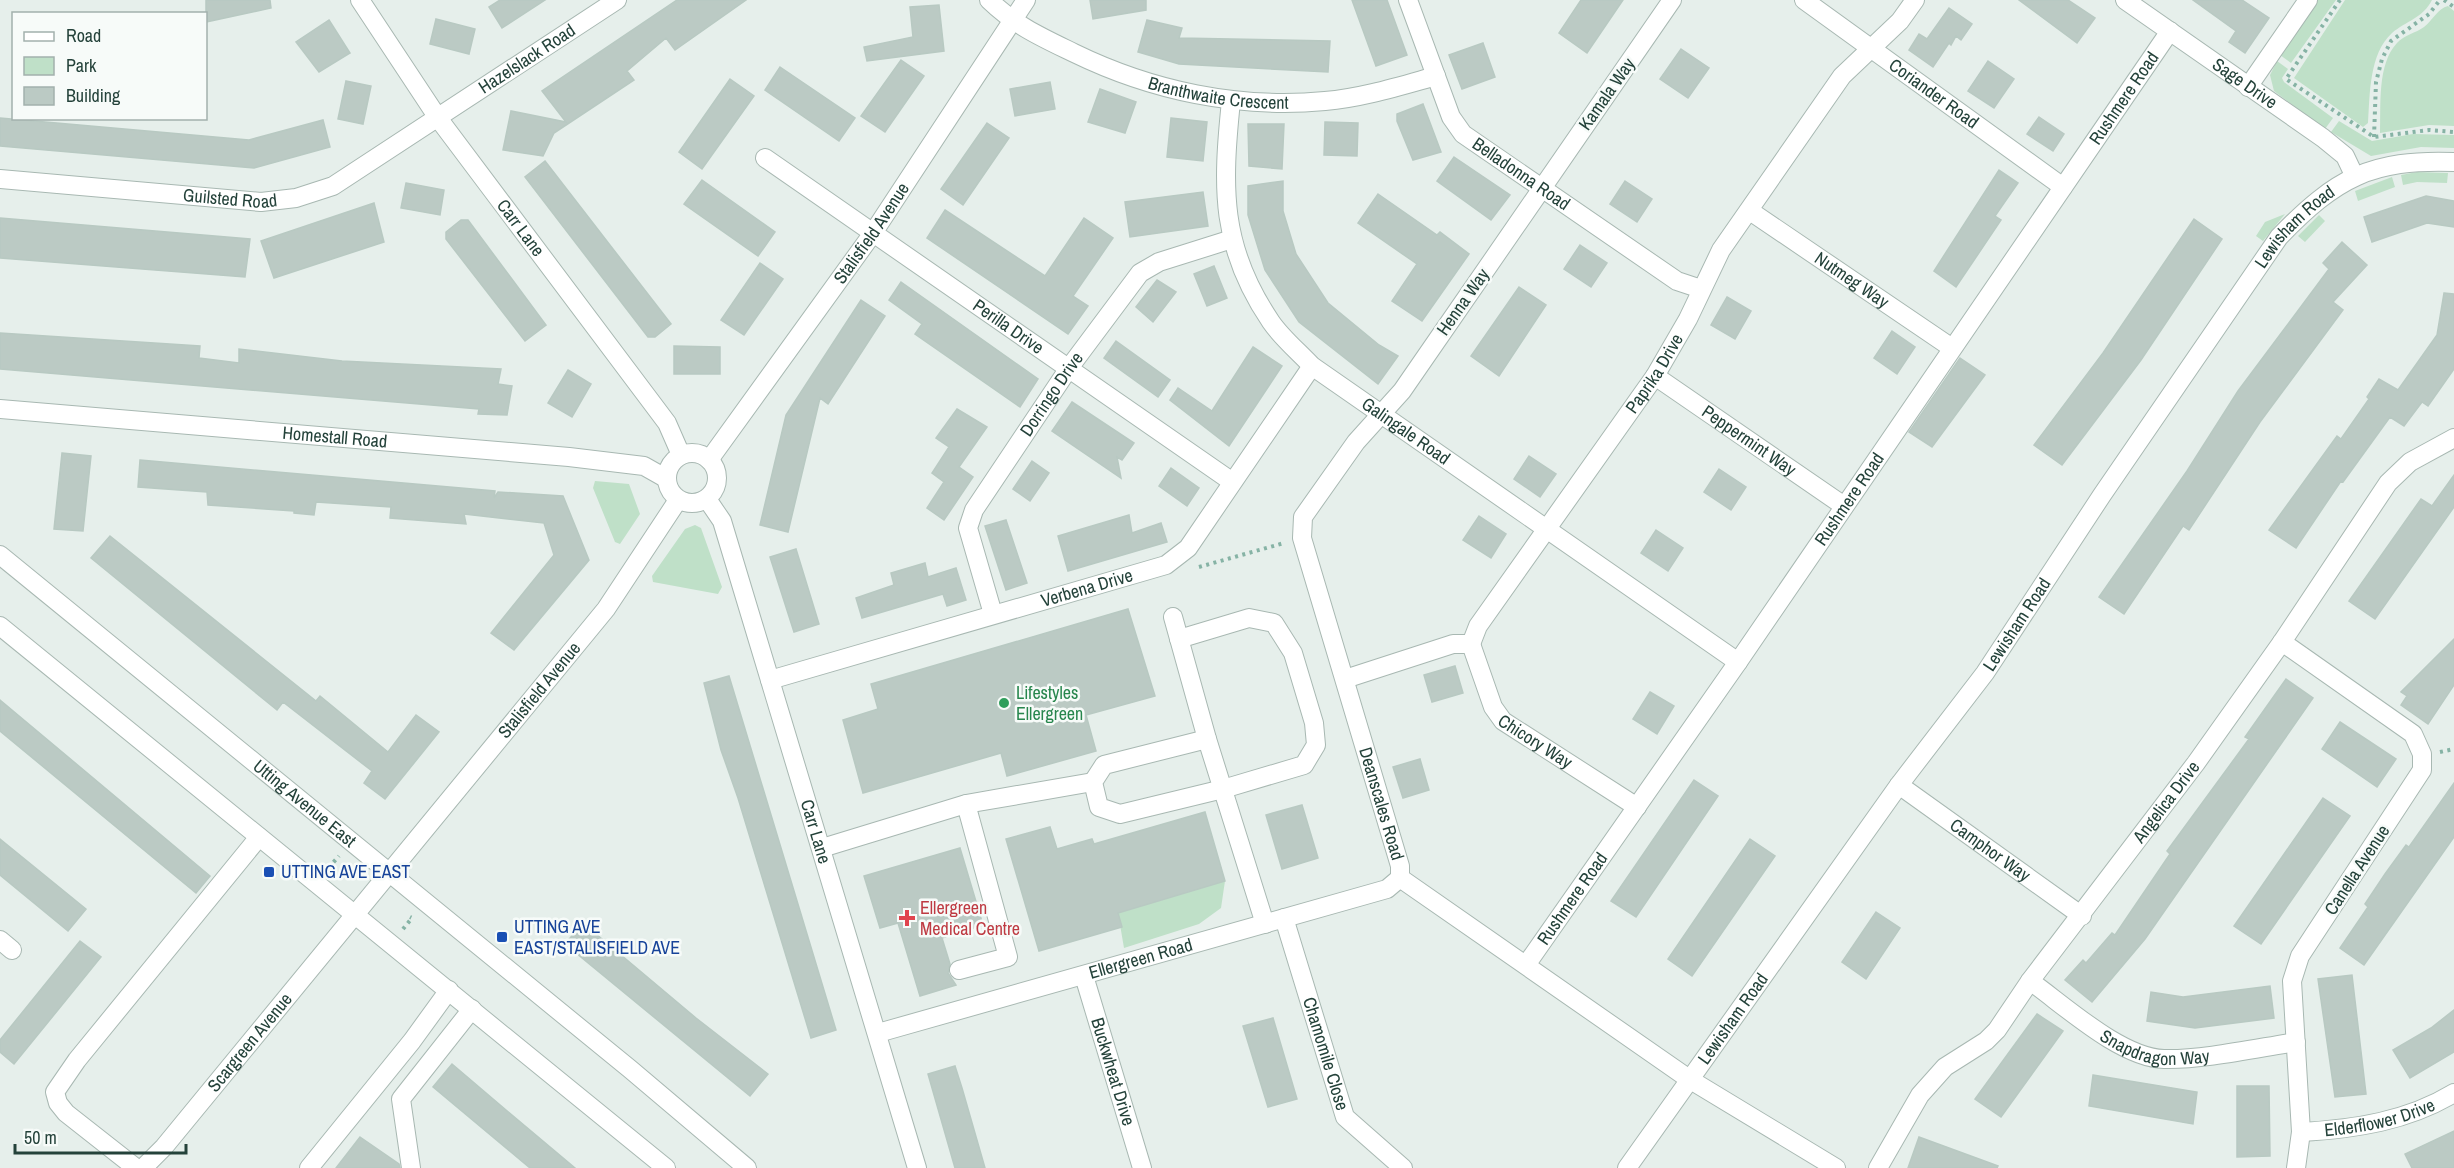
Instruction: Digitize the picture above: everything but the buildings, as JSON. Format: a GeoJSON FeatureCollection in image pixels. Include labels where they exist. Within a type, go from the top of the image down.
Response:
{"type":"FeatureCollection","features":[{"type":"Feature","properties":{"kind":"street","name":"Carr Lane"},"geometry":{"type":"LineString","coordinates":[[360,0],[438,118],[667,423],[681,456]]}},
{"type":"Feature","properties":{"kind":"street","name":"Hazelslack Road"},"geometry":{"type":"LineString","coordinates":[[438,118],[616,0]]}},
{"type":"Feature","properties":{"kind":"street","name":"Branthwaite Crescent"},"geometry":{"type":"LineString","coordinates":[[989,0],[1011,21],[1101,66],[1159,87],[1231,101],[1325,101],[1388,90],[1436,76]]}},
{"type":"Feature","properties":{"kind":"street","name":"Stalisfield Avenue"},"geometry":{"type":"LineString","coordinates":[[709,460],[873,233],[1026,0]]}},
{"type":"Feature","properties":{"kind":"street","name":"Belladonna Road"},"geometry":{"type":"LineString","coordinates":[[1408,0],[1451,117],[1463,134],[1677,281],[1701,289]]}},
{"type":"Feature","properties":{"kind":"street","name":"Kamala Way"},"geometry":{"type":"LineString","coordinates":[[1543,187],[1672,0]]}},
{"type":"Feature","properties":{"kind":"street","name":"Coriander Road"},"geometry":{"type":"LineString","coordinates":[[1804,0],[2063,187]]}},
{"type":"Feature","properties":{"kind":"street","name":"Paprika Drive"},"geometry":{"type":"LineString","coordinates":[[1472,644],[1478,626],[1655,376],[1688,320],[1721,250],[1842,76],[1900,21],[1915,0]]}},
{"type":"Feature","properties":{"kind":"street","name":"Sage Drive"},"geometry":{"type":"LineString","coordinates":[[2125,0],[2344,156],[2354,176]]}},
{"type":"Feature","properties":{"kind":"street"},"geometry":{"type":"LineString","coordinates":[[2248,87],[2308,0]]}},
{"type":"Feature","properties":{"kind":"street","name":"Rushmere Road"},"geometry":{"type":"LineString","coordinates":[[1526,965],[1738,662],[2170,31]]}},
{"type":"Feature","properties":{"kind":"street","name":"Galingale Road"},"geometry":{"type":"LineString","coordinates":[[1231,101],[1225,194],[1232,239],[1244,276],[1272,324],[1312,366],[1738,662]]}},
{"type":"Feature","properties":{"kind":"street","name":"Guilsted Road"},"geometry":{"type":"LineString","coordinates":[[0,179],[261,202],[296,198],[333,186],[438,118]]}},
{"type":"Feature","properties":{"kind":"street","name":"Perilla Drive"},"geometry":{"type":"LineString","coordinates":[[765,158],[1232,481]]}},
{"type":"Feature","properties":{"kind":"street","name":"Lewisham Road"},"geometry":{"type":"LineString","coordinates":[[1627,1168],[1899,785],[1985,673],[2095,505],[2279,237],[2311,205],[2354,176],[2404,161],[2454,162]]}},
{"type":"Feature","properties":{"kind":"street","name":"Henna Way"},"geometry":{"type":"LineString","coordinates":[[1380,413],[1402,391],[1543,187]]}},
{"type":"Feature","properties":{"kind":"street","name":"Nutmeg Way"},"geometry":{"type":"LineString","coordinates":[[1750,211],[1952,348]]}},
{"type":"Feature","properties":{"kind":"street","name":"Dorringo Drive"},"geometry":{"type":"LineString","coordinates":[[993,614],[968,528],[974,510],[1069,368],[1140,273],[1159,262],[1232,239]]}},
{"type":"Feature","properties":{"kind":"street","name":"Verbena Drive"},"geometry":{"type":"LineString","coordinates":[[770,680],[1166,565],[1188,548],[1312,366]]}},
{"type":"Feature","properties":{"kind":"street","name":"Peppermint Way"},"geometry":{"type":"LineString","coordinates":[[1655,376],[1844,506]]}},
{"type":"Feature","properties":{"kind":"street","name":"Homestall Road"},"geometry":{"type":"LineString","coordinates":[[0,409],[569,457],[644,466],[667,479]]}},
{"type":"Feature","properties":{"kind":"street","name":"Deanscales Road"},"geometry":{"type":"LineString","coordinates":[[1380,413],[1303,517],[1302,538],[1400,866],[1400,878],[1689,1079],[1836,1168]]}},
{"type":"Feature","properties":{"kind":"street","name":"Angelica Drive"},"geometry":{"type":"LineString","coordinates":[[1878,1168],[1920,1095],[1945,1067],[1986,1041],[1997,1030],[2030,981],[2082,916],[2196,763],[2282,642],[2388,483],[2410,462],[2454,438]]}},
{"type":"Feature","properties":{"kind":"street"},"geometry":{"type":"LineString","coordinates":[[696,453],[709,460],[717,475],[716,484],[707,499],[693,504],[678,500],[668,487],[670,465],[681,456],[696,453]]}},
{"type":"Feature","properties":{"kind":"street","name":"Carr Lane"},"geometry":{"type":"LineString","coordinates":[[707,499],[722,522],[917,1168]]}},
{"type":"Feature","properties":{"kind":"street","name":"Stalisfield Avenue"},"geometry":{"type":"LineString","coordinates":[[354,914],[606,609],[678,500]]}},
{"type":"Feature","properties":{"kind":"street","name":"Utting Avenue East"},"geometry":{"type":"LineString","coordinates":[[0,555],[747,1168]]}},
{"type":"Feature","properties":{"kind":"street"},"geometry":{"type":"LineString","coordinates":[[1173,617],[1207,739],[1265,924]]}},
{"type":"Feature","properties":{"kind":"street"},"geometry":{"type":"LineString","coordinates":[[1093,782],[1100,807],[1120,814],[1223,789],[1304,765],[1316,746],[1314,723],[1293,652],[1274,623],[1249,618],[1179,639]]}},
{"type":"Feature","properties":{"kind":"street"},"geometry":{"type":"LineString","coordinates":[[0,627],[322,890],[392,943],[666,1168]]}},
{"type":"Feature","properties":{"kind":"street","name":"Canella Avenue"},"geometry":{"type":"LineString","coordinates":[[2282,642],[2413,734],[2422,754],[2422,770],[2300,956],[2292,981],[2301,1132],[2296,1168]]}},
{"type":"Feature","properties":{"kind":"street"},"geometry":{"type":"LineString","coordinates":[[1345,679],[1453,644],[1472,644]]}},
{"type":"Feature","properties":{"kind":"street","name":"Chicory Way"},"geometry":{"type":"LineString","coordinates":[[1472,644],[1493,707],[1503,721],[1637,807]]}},
{"type":"Feature","properties":{"kind":"street"},"geometry":{"type":"LineString","coordinates":[[822,848],[966,804],[1093,782],[1104,765],[1207,739]]}},
{"type":"Feature","properties":{"kind":"street","name":"Camphor Way"},"geometry":{"type":"LineString","coordinates":[[1899,785],[2082,916]]}},
{"type":"Feature","properties":{"kind":"street"},"geometry":{"type":"LineString","coordinates":[[959,970],[1008,957],[966,804]]}},
{"type":"Feature","properties":{"kind":"street"},"geometry":{"type":"LineString","coordinates":[[136,1168],[66,1113],[58,1103],[55,1092],[72,1067],[259,837]]}},
{"type":"Feature","properties":{"kind":"street","name":"Ellergreen Road"},"geometry":{"type":"LineString","coordinates":[[878,1033],[1387,889],[1400,878]]}},
{"type":"Feature","properties":{"kind":"street","name":"Scargreen Avenue"},"geometry":{"type":"LineString","coordinates":[[143,1168],[164,1147],[354,914]]}},
{"type":"Feature","properties":{"kind":"street","name":"Chamomile Close"},"geometry":{"type":"LineString","coordinates":[[1284,918],[1345,1117],[1403,1168]]}},
{"type":"Feature","properties":{"kind":"street","name":"Buckwheat Drive"},"geometry":{"type":"LineString","coordinates":[[1084,976],[1142,1168]]}},
{"type":"Feature","properties":{"kind":"street","name":"Snapdragon Way"},"geometry":{"type":"LineString","coordinates":[[2030,981],[2107,1036],[2138,1053],[2163,1059],[2296,1042]]}},
{"type":"Feature","properties":{"kind":"street"},"geometry":{"type":"LineString","coordinates":[[309,1168],[412,1041],[449,990]]}},
{"type":"Feature","properties":{"kind":"street"},"geometry":{"type":"LineString","coordinates":[[411,1168],[401,1099],[472,1009]]}},
{"type":"Feature","properties":{"kind":"street","name":"Elderflower Drive"},"geometry":{"type":"LineString","coordinates":[[2301,1132],[2382,1124],[2440,1101],[2454,1093]]}},
{"type":"Feature","properties":{"kind":"path"},"geometry":{"type":"LineString","coordinates":[[2340,0],[2286,79],[2374,137],[2429,130],[2454,132]]}},
{"type":"Feature","properties":{"kind":"path"},"geometry":{"type":"LineString","coordinates":[[2374,137],[2376,81],[2382,59],[2391,41],[2423,19],[2442,0],[2454,7]]}},
{"type":"Feature","properties":{"kind":"path"},"geometry":{"type":"LineString","coordinates":[[1166,565],[1193,568],[1302,538]]}},
{"type":"Feature","properties":{"kind":"path"},"geometry":{"type":"LineString","coordinates":[[322,890],[338,873],[330,866],[352,842]]}},
{"type":"Feature","properties":{"kind":"path"},"geometry":{"type":"LineString","coordinates":[[392,943],[412,918],[400,908],[413,892]]}},
{"type":"Feature","properties":{"kind":"green space"},"geometry":{"type":"Polygon","coordinates":[[[2318,0],[2336,0],[2291,63],[2280,55],[2318,0]]]}},
{"type":"Feature","properties":{"kind":"green space"},"geometry":{"type":"Polygon","coordinates":[[[2345,0],[2432,0],[2424,11],[2397,29],[2384,42],[2372,75],[2368,123],[2363,127],[2294,78],[2345,0]]]}},
{"type":"Feature","properties":{"kind":"green space"},"geometry":{"type":"Polygon","coordinates":[[[2448,6],[2454,11],[2454,126],[2429,125],[2380,133],[2381,86],[2386,62],[2391,52],[2400,40],[2424,27],[2438,12],[2448,6]]]}},
{"type":"Feature","properties":{"kind":"green space"},"geometry":{"type":"Polygon","coordinates":[[[2277,61],[2288,69],[2282,78],[2284,82],[2333,118],[2325,129],[2274,91],[2270,75],[2277,61]]]}},
{"type":"Feature","properties":{"kind":"green space"},"geometry":{"type":"Polygon","coordinates":[[[2339,121],[2372,141],[2413,134],[2454,135],[2454,148],[2421,147],[2371,156],[2331,132],[2339,121]]]}},
{"type":"Feature","properties":{"kind":"green space"},"geometry":{"type":"Polygon","coordinates":[[[2417,172],[2448,173],[2447,183],[2417,182],[2403,185],[2401,175],[2417,172]]]}},
{"type":"Feature","properties":{"kind":"green space"},"geometry":{"type":"Polygon","coordinates":[[[2392,177],[2395,187],[2358,201],[2355,191],[2392,177]]]}},
{"type":"Feature","properties":{"kind":"green space"},"geometry":{"type":"Polygon","coordinates":[[[2285,214],[2263,241],[2256,236],[2265,222],[2285,214]]]}},
{"type":"Feature","properties":{"kind":"green space"},"geometry":{"type":"Polygon","coordinates":[[[2319,215],[2325,221],[2305,242],[2298,236],[2319,215]]]}},
{"type":"Feature","properties":{"kind":"green space"},"geometry":{"type":"Polygon","coordinates":[[[595,481],[629,484],[640,514],[620,544],[615,542],[593,488],[595,481]]]}},
{"type":"Feature","properties":{"kind":"green space"},"geometry":{"type":"Polygon","coordinates":[[[695,525],[701,528],[722,587],[718,594],[653,582],[652,576],[685,529],[695,525]]]}},
{"type":"Feature","properties":{"kind":"green space"},"geometry":{"type":"Polygon","coordinates":[[[1225,881],[1221,908],[1199,924],[1124,948],[1118,913],[1225,881]]]}},
{"type":"Feature","properties":{"kind":"place","name":"Lifestyles Ellergreen"},"geometry":{"type":"Point","coordinates":[1004,703]}},
{"type":"Feature","properties":{"kind":"place","name":"UTTING AVE EAST"},"geometry":{"type":"Point","coordinates":[269,872]}},
{"type":"Feature","properties":{"kind":"place","name":"Ellergreen Medical Centre"},"geometry":{"type":"Point","coordinates":[907,918]}},
{"type":"Feature","properties":{"kind":"place","name":"UTTING AVE EAST/STALISFIELD AVE"},"geometry":{"type":"Point","coordinates":[502,937]}}]}
